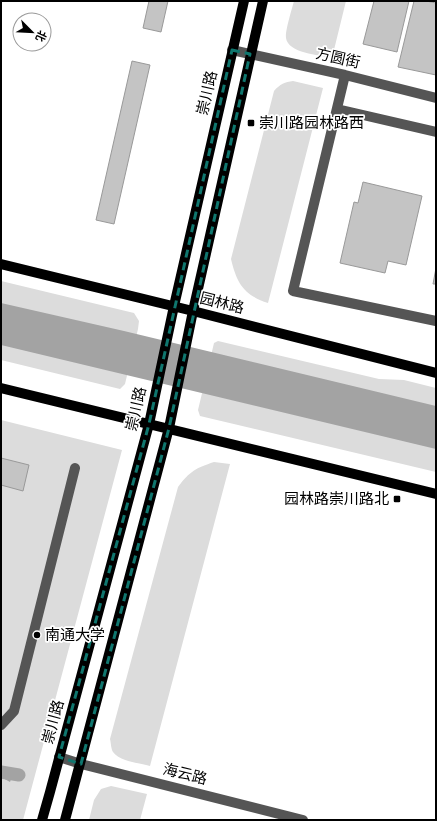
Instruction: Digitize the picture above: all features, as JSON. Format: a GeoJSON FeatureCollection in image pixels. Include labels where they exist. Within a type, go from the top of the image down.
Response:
{"type":"FeatureCollection","features":[{"type":"Feature","properties":{"kind":"main road","name":"崇川路"},"geometry":{"type":"LineString","coordinates":[[42,820],[149,424],[174,306],[244,1]]}},
{"type":"Feature","properties":{"kind":"main road"},"geometry":{"type":"LineString","coordinates":[[66,820],[169,428],[193,311],[263,1]]}},
{"type":"Feature","properties":{"kind":"main road","name":"园林路"},"geometry":{"type":"LineString","coordinates":[[1,264],[174,306],[436,373]]}},
{"type":"Feature","properties":{"kind":"main road"},"geometry":{"type":"LineString","coordinates":[[1,388],[436,494]]}},
{"type":"Feature","properties":{"kind":"street","name":"方圆街"},"geometry":{"type":"LineString","coordinates":[[232,50],[345,75],[436,98]]}},
{"type":"Feature","properties":{"kind":"street"},"geometry":{"type":"LineString","coordinates":[[345,75],[293,291],[436,321]]}},
{"type":"Feature","properties":{"kind":"street"},"geometry":{"type":"LineString","coordinates":[[337,109],[436,132]]}},
{"type":"Feature","properties":{"kind":"street"},"geometry":{"type":"LineString","coordinates":[[1,725],[14,710],[75,468]]}},
{"type":"Feature","properties":{"kind":"street","name":"海云路"},"geometry":{"type":"LineString","coordinates":[[59,757],[81,764],[303,820]]}},
{"type":"Feature","properties":{"kind":"highlighted area"},"geometry":{"type":"Polygon","coordinates":[[[232,50],[250,54],[169,428],[81,764],[59,757],[149,424],[232,50]]]}},
{"type":"Feature","properties":{"kind":"shaded area"},"geometry":{"type":"Polygon","coordinates":[[[294,1],[346,1],[332,58],[298,50],[288,43],[286,38],[287,30],[294,1]]]}},
{"type":"Feature","properties":{"kind":"shaded area"},"geometry":{"type":"Polygon","coordinates":[[[293,81],[323,88],[268,303],[247,292],[239,282],[231,259],[274,91],[283,84],[293,81]]]}},
{"type":"Feature","properties":{"kind":"shaded area"},"geometry":{"type":"Polygon","coordinates":[[[1,281],[134,313],[139,321],[138,329],[125,384],[120,389],[1,360],[1,281]]]}},
{"type":"Feature","properties":{"kind":"shaded area"},"geometry":{"type":"Polygon","coordinates":[[[1,303],[436,406],[436,449],[1,345],[1,303]]]}},
{"type":"Feature","properties":{"kind":"shaded area"},"geometry":{"type":"Polygon","coordinates":[[[218,341],[379,379],[404,380],[436,388],[436,472],[200,416],[198,410],[214,343],[218,341]]]}},
{"type":"Feature","properties":{"kind":"shaded area","name":"南通大学"},"geometry":{"type":"Polygon","coordinates":[[[1,420],[122,450],[23,820],[1,820],[1,420]]]}},
{"type":"Feature","properties":{"kind":"shaded area"},"geometry":{"type":"Polygon","coordinates":[[[214,462],[230,464],[150,766],[130,762],[120,758],[113,752],[110,739],[178,487],[186,477],[194,471],[202,466],[214,462]]]}},
{"type":"Feature","properties":{"kind":"shaded area"},"geometry":{"type":"Polygon","coordinates":[[[1,767],[13,774],[10,782],[1,777],[1,767]]]}},
{"type":"Feature","properties":{"kind":"shaded area"},"geometry":{"type":"Polygon","coordinates":[[[111,786],[147,794],[140,820],[89,820],[94,800],[101,789],[111,786]]]}},
{"type":"Feature","properties":{"kind":"building"},"geometry":{"type":"Polygon","coordinates":[[[149,1],[168,1],[161,32],[143,28],[149,1]]]}},
{"type":"Feature","properties":{"kind":"building"},"geometry":{"type":"Polygon","coordinates":[[[374,1],[409,1],[397,52],[363,44],[374,1]]]}},
{"type":"Feature","properties":{"kind":"building"},"geometry":{"type":"Polygon","coordinates":[[[414,1],[436,3],[436,75],[398,67],[414,1]]]}},
{"type":"Feature","properties":{"kind":"building"},"geometry":{"type":"Polygon","coordinates":[[[132,61],[150,65],[114,224],[96,220],[132,61]]]}},
{"type":"Feature","properties":{"kind":"building"},"geometry":{"type":"Polygon","coordinates":[[[363,182],[422,196],[406,265],[388,261],[385,273],[340,263],[354,202],[358,203],[363,182]]]}},
{"type":"Feature","properties":{"kind":"building"},"geometry":{"type":"Polygon","coordinates":[[[436,268],[436,284],[433,284],[436,268]]]}},
{"type":"Feature","properties":{"kind":"building"},"geometry":{"type":"Polygon","coordinates":[[[1,458],[29,465],[23,491],[1,485],[1,458]]]}},
{"type":"Feature","properties":{"kind":"waterway"},"geometry":{"type":"LineString","coordinates":[[1,772],[19,775]]}},
{"type":"Feature","properties":{"kind":"place","name":"崇川路园林路西"},"geometry":{"type":"Point","coordinates":[251,123]}},
{"type":"Feature","properties":{"kind":"place","name":"园林路崇川路北"},"geometry":{"type":"Point","coordinates":[397,499]}},
{"type":"Feature","properties":{"kind":"place","name":"南通大学"},"geometry":{"type":"Point","coordinates":[37,635]}}]}
